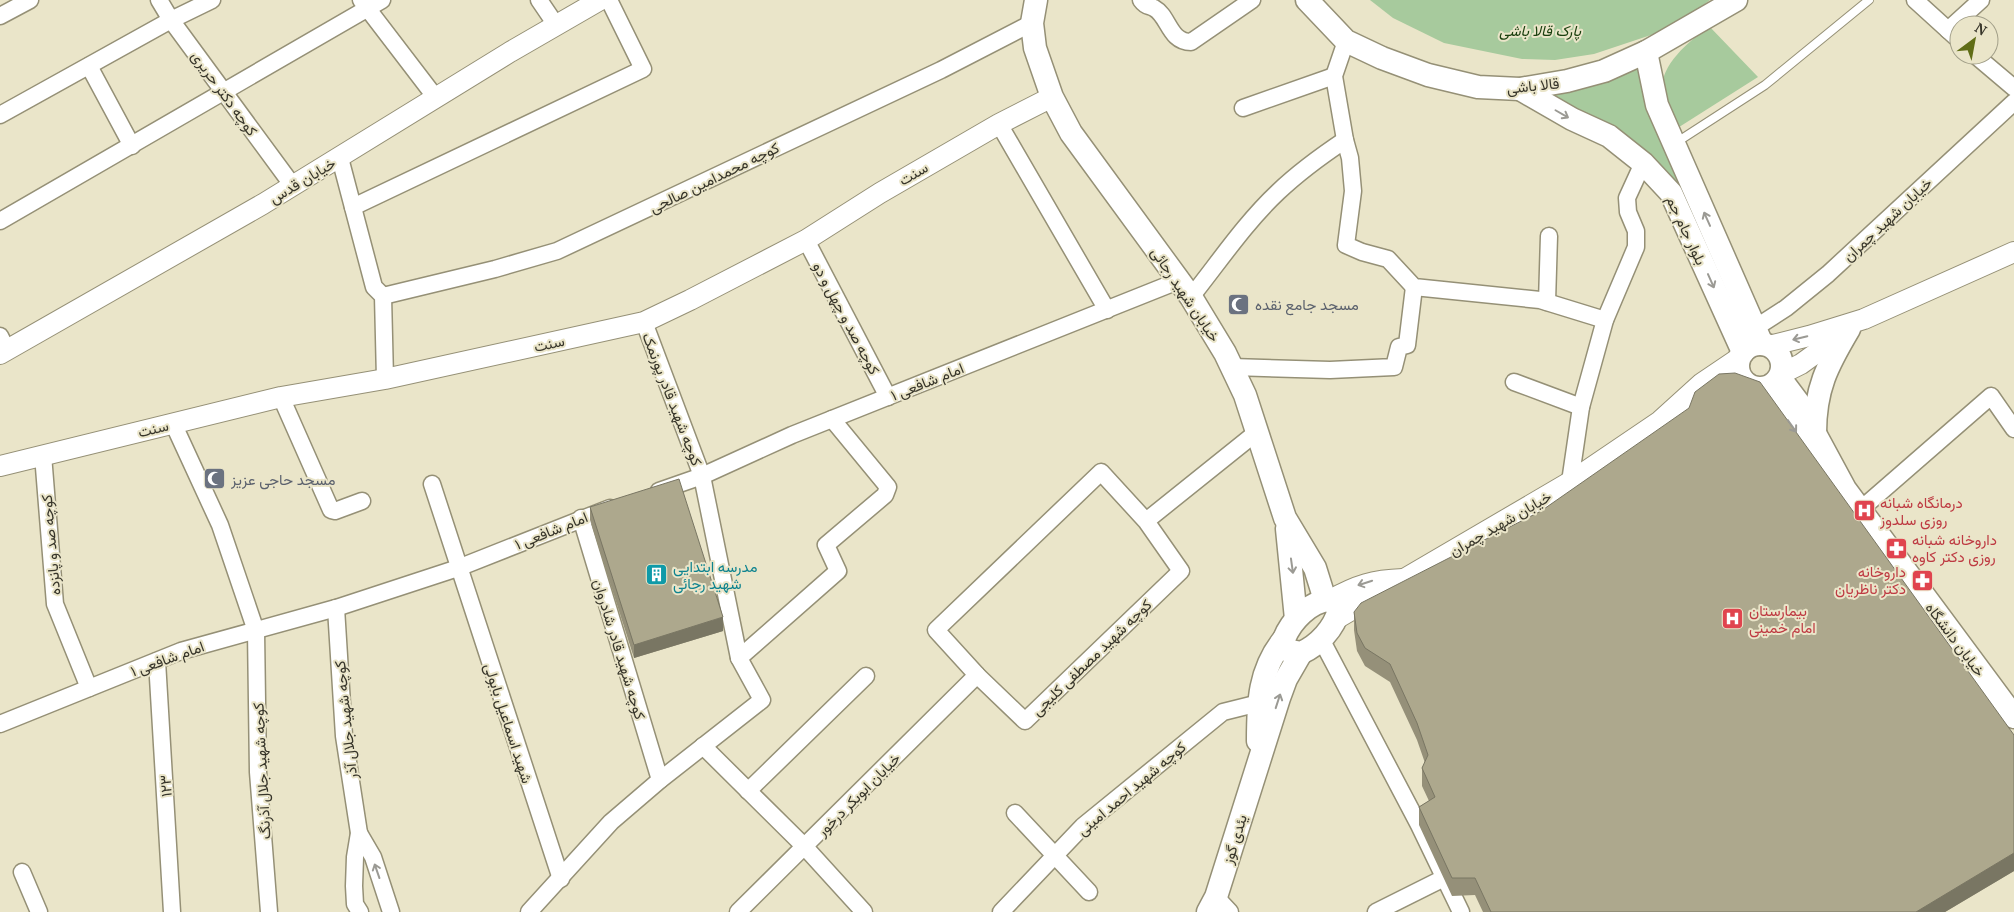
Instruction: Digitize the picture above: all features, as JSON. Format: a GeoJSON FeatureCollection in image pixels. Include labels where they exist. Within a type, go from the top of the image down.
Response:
{"type":"FeatureCollection","features":[{"type":"Feature","properties":{"kind":"main road","name":"خیابان شهید رجائی"},"geometry":{"type":"LineString","coordinates":[[1036,0],[1032,23],[1035,48],[1052,97],[1072,133],[1184,289],[1232,367],[1245,395],[1285,518],[1315,568],[1330,606]]}},
{"type":"Feature","properties":{"kind":"main road","name":"قالا باشی"},"geometry":{"type":"LineString","coordinates":[[1307,0],[1346,41],[1382,58],[1428,75],[1478,87],[1520,89],[1567,81],[1604,71],[1646,52],[1736,0]]}},
{"type":"Feature","properties":{"kind":"main road","name":"بلوار جام جم"},"geometry":{"type":"LineString","coordinates":[[1646,52],[1657,105],[1754,346]]}},
{"type":"Feature","properties":{"kind":"main road","name":"بلوار جام جم"},"geometry":{"type":"LineString","coordinates":[[1520,89],[1572,119],[1609,136],[1643,163],[1671,193],[1754,346]]}},
{"type":"Feature","properties":{"kind":"main road"},"geometry":{"type":"LineString","coordinates":[[1816,434],[1815,411],[1821,382],[1827,365],[1856,324]]}},
{"type":"Feature","properties":{"kind":"main road"},"geometry":{"type":"LineString","coordinates":[[1754,346],[1780,356],[1782,363],[1767,381],[1738,371],[1754,346]]}},
{"type":"Feature","properties":{"kind":"main road","name":"خیابان دانشگاه"},"geometry":{"type":"LineString","coordinates":[[1767,381],[1798,402],[1846,489],[1955,654],[2014,717]]}},
{"type":"Feature","properties":{"kind":"main road","name":"خیابان دانشگاه"},"geometry":{"type":"LineString","coordinates":[[1767,381],[1782,413],[1823,470],[1846,489]]}},
{"type":"Feature","properties":{"kind":"main road"},"geometry":{"type":"LineString","coordinates":[[1285,518],[1294,583],[1296,619],[1292,646]]}},
{"type":"Feature","properties":{"kind":"main road"},"geometry":{"type":"LineString","coordinates":[[1258,764],[1259,703],[1264,674],[1274,652],[1321,639],[1330,606],[1304,611],[1296,619]]}},
{"type":"Feature","properties":{"kind":"main road","name":"یئدی گوز"},"geometry":{"type":"LineString","coordinates":[[1218,907],[1258,764],[1286,679],[1292,646]]}},
{"type":"Feature","properties":{"kind":"street"},"geometry":{"type":"LineString","coordinates":[[0,16],[30,0]]}},
{"type":"Feature","properties":{"kind":"street","name":"کوچه دکتر حریری"},"geometry":{"type":"LineString","coordinates":[[159,0],[171,20],[293,186]]}},
{"type":"Feature","properties":{"kind":"street"},"geometry":{"type":"LineString","coordinates":[[0,116],[171,20],[212,0]]}},
{"type":"Feature","properties":{"kind":"street"},"geometry":{"type":"LineString","coordinates":[[0,221],[225,93],[364,4],[382,0]]}},
{"type":"Feature","properties":{"kind":"street"},"geometry":{"type":"LineString","coordinates":[[539,0],[556,25]]}},
{"type":"Feature","properties":{"kind":"street","name":"خیابان قدس"},"geometry":{"type":"LineString","coordinates":[[2,347],[293,186],[600,0]]}},
{"type":"Feature","properties":{"kind":"street"},"geometry":{"type":"LineString","coordinates":[[353,207],[643,69],[609,0]]}},
{"type":"Feature","properties":{"kind":"street"},"geometry":{"type":"LineString","coordinates":[[1141,0],[1147,7],[1155,9],[1177,37],[1183,42],[1191,42],[1252,0]]}},
{"type":"Feature","properties":{"kind":"street"},"geometry":{"type":"LineString","coordinates":[[1915,0],[1949,31]]}},
{"type":"Feature","properties":{"kind":"street"},"geometry":{"type":"LineString","coordinates":[[1969,15],[1981,0]]}},
{"type":"Feature","properties":{"kind":"street"},"geometry":{"type":"LineString","coordinates":[[364,4],[436,98]]}},
{"type":"Feature","properties":{"kind":"street","name":"کوچه محمدامین صالحی"},"geometry":{"type":"LineString","coordinates":[[383,296],[495,269],[557,250],[941,70],[1032,23]]}},
{"type":"Feature","properties":{"kind":"street"},"geometry":{"type":"LineString","coordinates":[[1346,41],[1334,76],[1344,140],[1350,158],[1353,191],[1346,245],[1362,252],[1388,258],[1414,287],[1547,302],[1605,320]]}},
{"type":"Feature","properties":{"kind":"street"},"geometry":{"type":"LineString","coordinates":[[1987,65],[2014,88]]}},
{"type":"Feature","properties":{"kind":"street"},"geometry":{"type":"LineString","coordinates":[[89,66],[132,146]]}},
{"type":"Feature","properties":{"kind":"street"},"geometry":{"type":"LineString","coordinates":[[1243,108],[1334,76]]}},
{"type":"Feature","properties":{"kind":"street","name":"سنت"},"geometry":{"type":"LineString","coordinates":[[0,466],[281,397],[385,379],[644,322],[806,240],[880,193],[999,124],[1052,97]]}},
{"type":"Feature","properties":{"kind":"street","name":"خیابان شهید چمران"},"geometry":{"type":"LineString","coordinates":[[1660,421],[1702,383],[1754,346],[1786,308],[1828,274],[2014,102]]}},
{"type":"Feature","properties":{"kind":"street"},"geometry":{"type":"LineString","coordinates":[[999,124],[1107,310]]}},
{"type":"Feature","properties":{"kind":"street"},"geometry":{"type":"LineString","coordinates":[[1184,289],[1277,192],[1307,166],[1344,140]]}},
{"type":"Feature","properties":{"kind":"street"},"geometry":{"type":"LineString","coordinates":[[340,158],[374,287],[383,296],[385,379]]}},
{"type":"Feature","properties":{"kind":"street"},"geometry":{"type":"LineString","coordinates":[[1570,482],[1581,408],[1605,320],[1636,247],[1636,231],[1628,212],[1627,198],[1643,163]]}},
{"type":"Feature","properties":{"kind":"street"},"geometry":{"type":"LineString","coordinates":[[1547,302],[1550,236]]}},
{"type":"Feature","properties":{"kind":"street","name":"کوچه صد و چهل و دو"},"geometry":{"type":"LineString","coordinates":[[806,240],[888,397]]}},
{"type":"Feature","properties":{"kind":"street"},"geometry":{"type":"LineString","coordinates":[[1754,346],[1809,336],[1856,324],[2013,252]]}},
{"type":"Feature","properties":{"kind":"street"},"geometry":{"type":"LineString","coordinates":[[1232,367],[1330,370],[1394,367],[1400,347],[1407,346],[1414,287]]}},
{"type":"Feature","properties":{"kind":"street","name":"امام شافعی ۱"},"geometry":{"type":"LineString","coordinates":[[648,494],[702,476],[832,419],[1107,310],[1184,289]]}},
{"type":"Feature","properties":{"kind":"street","name":"کوچه شهید قادر پورنمک"},"geometry":{"type":"LineString","coordinates":[[644,322],[702,476],[739,658],[762,700],[703,746]]}},
{"type":"Feature","properties":{"kind":"street","name":"خیابان شهید چمران"},"geometry":{"type":"LineString","coordinates":[[1330,606],[1387,590],[1570,482],[1660,421],[1726,388],[1767,381],[1808,359],[1856,324]]}},
{"type":"Feature","properties":{"kind":"street"},"geometry":{"type":"LineString","coordinates":[[1514,382],[1581,408]]}},
{"type":"Feature","properties":{"kind":"street"},"geometry":{"type":"LineString","coordinates":[[1860,510],[1991,396],[2014,429]]}},
{"type":"Feature","properties":{"kind":"street"},"geometry":{"type":"LineString","coordinates":[[281,397],[331,510],[335,511],[362,501]]}},
{"type":"Feature","properties":{"kind":"street"},"geometry":{"type":"LineString","coordinates":[[739,658],[838,571],[826,545],[885,496],[888,487],[832,419]]}},
{"type":"Feature","properties":{"kind":"street","name":"کوچه شهید جلال آذرنگ"},"geometry":{"type":"LineString","coordinates":[[173,423],[220,525],[256,631],[258,772],[270,912]]}},
{"type":"Feature","properties":{"kind":"street"},"geometry":{"type":"LineString","coordinates":[[1146,521],[1257,432]]}},
{"type":"Feature","properties":{"kind":"street","name":"کوچه صد و پانزده"},"geometry":{"type":"LineString","coordinates":[[43,455],[55,604],[89,688]]}},
{"type":"Feature","properties":{"kind":"street","name":"کوچه شهید مصطفی کلیجی"},"geometry":{"type":"LineString","coordinates":[[1101,472],[1146,521],[1181,571],[1025,721],[977,675],[936,630],[1101,472]]}},
{"type":"Feature","properties":{"kind":"street","name":"شهید اسماعیل بابولی"},"geometry":{"type":"LineString","coordinates":[[432,484],[561,879]]}},
{"type":"Feature","properties":{"kind":"street","name":"امام شافعی ۱"},"geometry":{"type":"LineString","coordinates":[[0,724],[181,651],[336,608],[458,568],[622,503]]}},
{"type":"Feature","properties":{"kind":"street","name":"کوچه شهید قادر شادروان"},"geometry":{"type":"LineString","coordinates":[[581,518],[660,780]]}},
{"type":"Feature","properties":{"kind":"street","name":"کوچه شهید جلال آذر"},"geometry":{"type":"LineString","coordinates":[[336,608],[344,736],[359,832]]}},
{"type":"Feature","properties":{"kind":"street"},"geometry":{"type":"LineString","coordinates":[[1321,639],[1419,825],[1443,866],[1461,912]]}},
{"type":"Feature","properties":{"kind":"street","name":"۱۲۳"},"geometry":{"type":"LineString","coordinates":[[157,661],[172,912]]}},
{"type":"Feature","properties":{"kind":"street","name":"خیابان ابوبکر درخور"},"geometry":{"type":"LineString","coordinates":[[738,912],[977,675]]}},
{"type":"Feature","properties":{"kind":"street"},"geometry":{"type":"LineString","coordinates":[[748,791],[866,676]]}},
{"type":"Feature","properties":{"kind":"street","name":"کوچه شهید احمد امینی"},"geometry":{"type":"LineString","coordinates":[[1001,912],[1083,826],[1223,712],[1259,703]]}},
{"type":"Feature","properties":{"kind":"street"},"geometry":{"type":"LineString","coordinates":[[529,912],[611,822],[703,746],[804,846],[864,912]]}},
{"type":"Feature","properties":{"kind":"street"},"geometry":{"type":"LineString","coordinates":[[1015,813],[1088,892]]}},
{"type":"Feature","properties":{"kind":"street"},"geometry":{"type":"LineString","coordinates":[[359,832],[354,857],[354,886],[355,904],[360,912]]}},
{"type":"Feature","properties":{"kind":"street"},"geometry":{"type":"LineString","coordinates":[[359,832],[373,858],[391,912]]}},
{"type":"Feature","properties":{"kind":"street"},"geometry":{"type":"LineString","coordinates":[[1376,912],[1443,866]]}},
{"type":"Feature","properties":{"kind":"street"},"geometry":{"type":"LineString","coordinates":[[22,872],[38,912]]}},
{"type":"Feature","properties":{"kind":"lane"},"geometry":{"type":"LineString","coordinates":[[1673,144],[1765,85],[1868,0]]}},
{"type":"Feature","properties":{"kind":"green space","name":"پارک قالا باشی"},"geometry":{"type":"Polygon","coordinates":[[[1370,0],[1710,0],[1675,27],[1594,54],[1555,60],[1522,59],[1444,43],[1393,18],[1370,0]]]}},
{"type":"Feature","properties":{"kind":"green space"},"geometry":{"type":"Polygon","coordinates":[[[1709,26],[1758,77],[1676,129],[1663,102],[1661,93],[1662,82],[1677,55],[1709,26]]]}},
{"type":"Feature","properties":{"kind":"green space"},"geometry":{"type":"Polygon","coordinates":[[[1646,52],[1690,181],[1671,193],[1643,163],[1520,89],[1646,52]]]}},
{"type":"Feature","properties":{"kind":"building","name":"بیمارستان امام خمینی"},"geometry":{"type":"Polygon","coordinates":[[[1735,373],[1760,382],[2014,735],[2014,853],[1916,912],[1491,912],[1475,878],[1452,878],[1419,807],[1435,797],[1422,768],[1428,755],[1417,723],[1390,664],[1365,648],[1357,633],[1354,612],[1361,603],[1541,511],[1689,408],[1695,392],[1719,374],[1735,373]]]}},
{"type":"Feature","properties":{"kind":"building","name":"مدرسه ابتدایی شهید رجائی"},"geometry":{"type":"Polygon","coordinates":[[[679,479],[723,617],[634,645],[590,507],[679,479]]]}},
{"type":"Feature","properties":{"kind":"place","name":"مسجد جامع نقده"},"geometry":{"type":"Point","coordinates":[1239,304]}},
{"type":"Feature","properties":{"kind":"place","name":"مسجد حاجی عزیز"},"geometry":{"type":"Point","coordinates":[215,479]}},
{"type":"Feature","properties":{"kind":"place","name":"درمانگاه شبانه روزی سلدوز"},"geometry":{"type":"Point","coordinates":[1864,511]}},
{"type":"Feature","properties":{"kind":"place","name":"داروخانه شبانه روزی دکتر کاوه"},"geometry":{"type":"Point","coordinates":[1896,548]}},
{"type":"Feature","properties":{"kind":"place","name":"مدرسه ابتدایی شهید رجائی"},"geometry":{"type":"Point","coordinates":[657,575]}},
{"type":"Feature","properties":{"kind":"place","name":"داروخانه دکتر ناظریان"},"geometry":{"type":"Point","coordinates":[1922,580]}},
{"type":"Feature","properties":{"kind":"place","name":"بیمارستان امام خمینی"},"geometry":{"type":"Point","coordinates":[1733,619]}}]}
